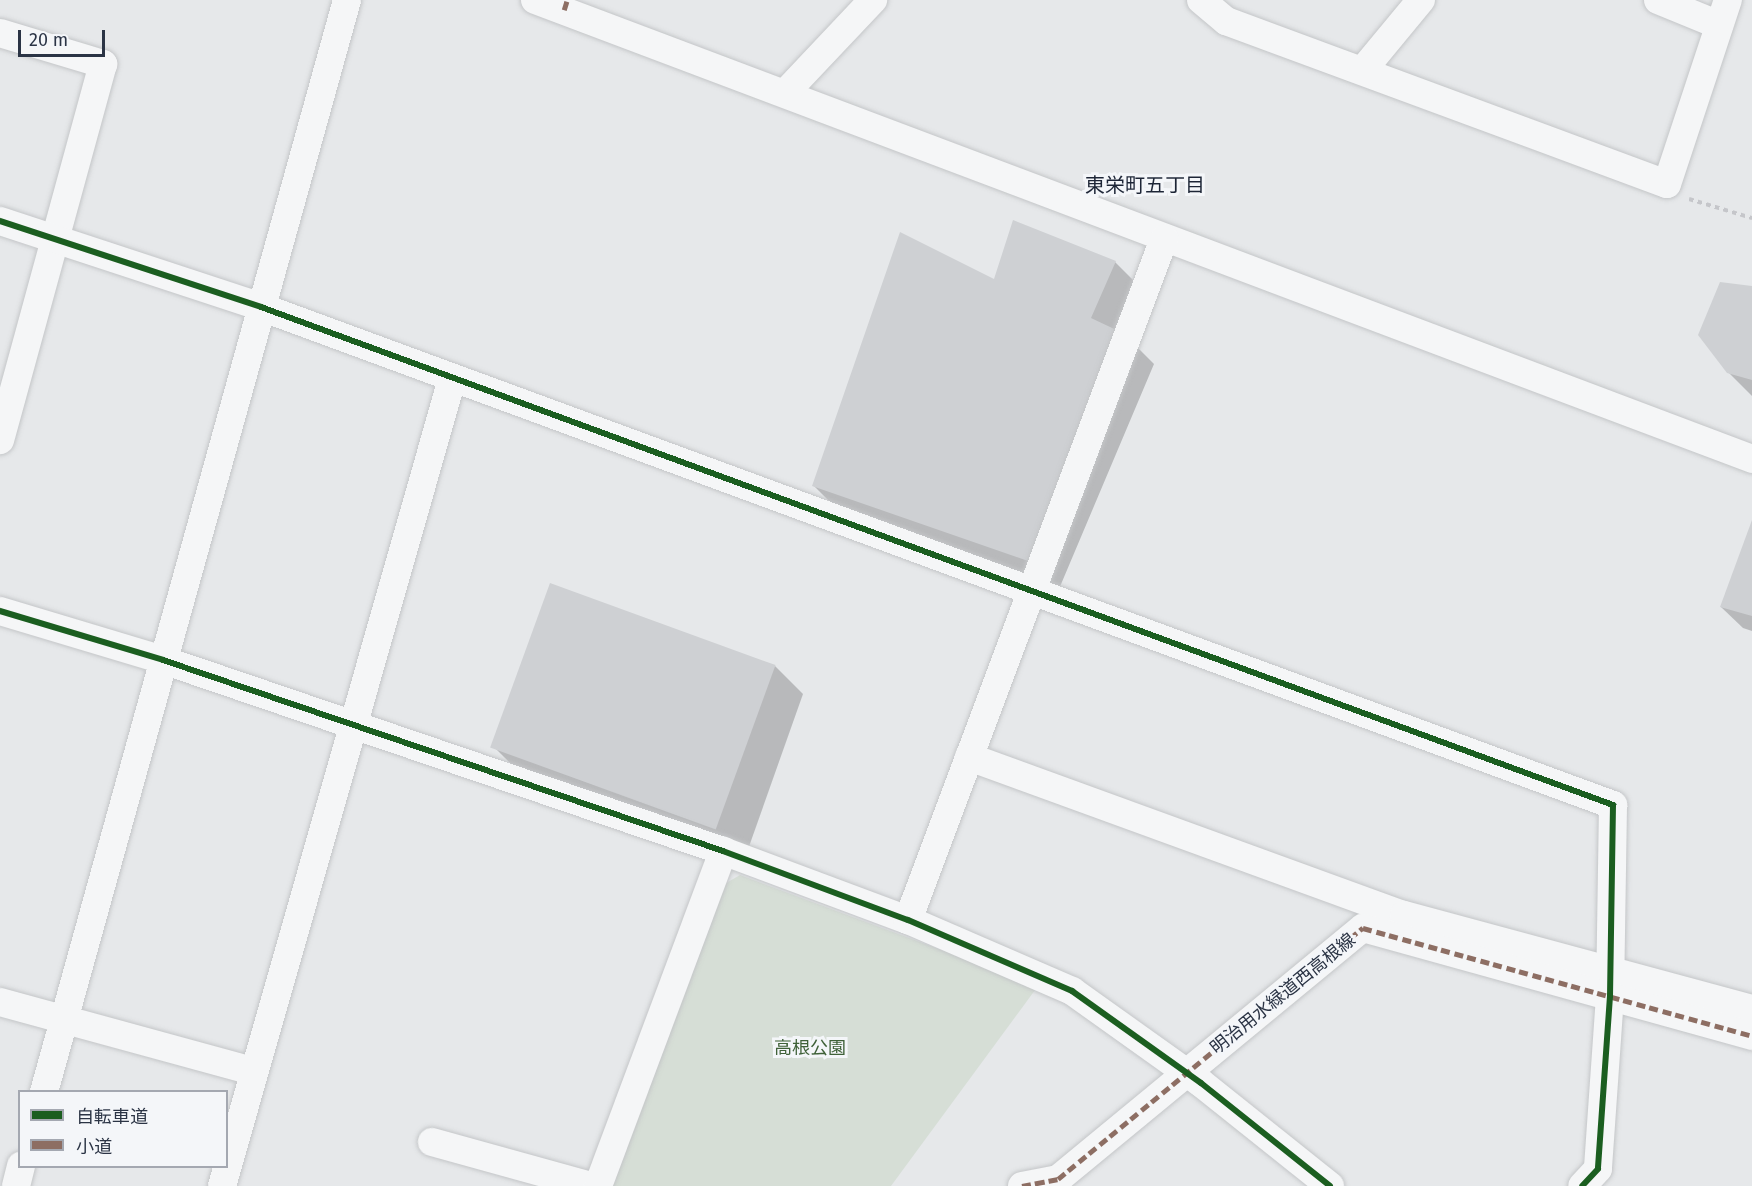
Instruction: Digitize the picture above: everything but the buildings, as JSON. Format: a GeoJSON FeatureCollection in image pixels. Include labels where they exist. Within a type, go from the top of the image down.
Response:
{"type":"FeatureCollection","features":[{"type":"Feature","properties":{"kind":"street"},"geometry":{"type":"LineString","coordinates":[[45,1090],[347,0]]}},
{"type":"Feature","properties":{"kind":"street"},"geometry":{"type":"LineString","coordinates":[[535,0],[565,5],[1164,239],[1752,459]]}},
{"type":"Feature","properties":{"kind":"street"},"geometry":{"type":"LineString","coordinates":[[786,92],[873,0]]}},
{"type":"Feature","properties":{"kind":"street"},"geometry":{"type":"LineString","coordinates":[[1201,0],[1226,21],[1667,184],[1723,13],[1658,0]]}},
{"type":"Feature","properties":{"kind":"street"},"geometry":{"type":"LineString","coordinates":[[1363,70],[1421,0]]}},
{"type":"Feature","properties":{"kind":"street"},"geometry":{"type":"LineString","coordinates":[[0,33],[103,64],[0,440]]}},
{"type":"Feature","properties":{"kind":"street"},"geometry":{"type":"LineString","coordinates":[[0,221],[261,307],[1613,804],[1610,984],[1598,1169],[1582,1186]]}},
{"type":"Feature","properties":{"kind":"street"},"geometry":{"type":"LineString","coordinates":[[909,920],[1164,239]]}},
{"type":"Feature","properties":{"kind":"street"},"geometry":{"type":"LineString","coordinates":[[228,1164],[452,379]]}},
{"type":"Feature","properties":{"kind":"street"},"geometry":{"type":"LineString","coordinates":[[0,611],[163,660],[353,723],[723,851],[909,920],[1072,991],[1193,1078],[1330,1186]]}},
{"type":"Feature","properties":{"kind":"street"},"geometry":{"type":"LineString","coordinates":[[969,757],[1404,915],[1610,984],[1752,1009]]}},
{"type":"Feature","properties":{"kind":"street"},"geometry":{"type":"LineString","coordinates":[[598,1186],[723,851]]}},
{"type":"Feature","properties":{"kind":"street"},"geometry":{"type":"LineString","coordinates":[[1022,1186],[1058,1179],[1404,915]]}},
{"type":"Feature","properties":{"kind":"street","name":"明治用水緑道西高根線"},"geometry":{"type":"LineString","coordinates":[[1382,933],[1610,984],[1752,1036]]}},
{"type":"Feature","properties":{"kind":"street"},"geometry":{"type":"LineString","coordinates":[[0,1002],[64,1022],[253,1071]]}},
{"type":"Feature","properties":{"kind":"street"},"geometry":{"type":"LineString","coordinates":[[1076,1186],[1193,1078]]}},
{"type":"Feature","properties":{"kind":"street"},"geometry":{"type":"LineString","coordinates":[[432,1142],[591,1186]]}},
{"type":"Feature","properties":{"kind":"street"},"geometry":{"type":"LineString","coordinates":[[16,1186],[21,1168]]}},
{"type":"Feature","properties":{"kind":"street"},"geometry":{"type":"LineString","coordinates":[[222,1186],[227,1168]]}},
{"type":"Feature","properties":{"kind":"path"},"geometry":{"type":"LineString","coordinates":[[1667,184],[1679,196],[1752,218]]}},
{"type":"Feature","properties":{"kind":"green space","name":"高根公園"},"geometry":{"type":"Polygon","coordinates":[[[740,875],[1038,986],[891,1186],[610,1186],[723,885],[740,875]]]}},
{"type":"Feature","properties":{"kind":"marked path"},"geometry":{"type":"LineString","coordinates":[[564,10],[567,0]]}},
{"type":"Feature","properties":{"kind":"marked path"},"geometry":{"type":"LineString","coordinates":[[1022,1186],[1058,1179],[1363,928],[1752,1036]]}},
{"type":"Feature","properties":{"kind":"cycle path"},"geometry":{"type":"LineString","coordinates":[[0,221],[261,307],[1613,805],[1610,996],[1598,1169],[1582,1186]]}},
{"type":"Feature","properties":{"kind":"cycle path"},"geometry":{"type":"LineString","coordinates":[[0,611],[163,660],[723,851],[908,920],[1072,991],[1201,1083],[1330,1186]]}},
{"type":"Feature","properties":{"kind":"district","name":"東栄町五丁目"},"geometry":{"type":"Point","coordinates":[1145,185]}}]}
